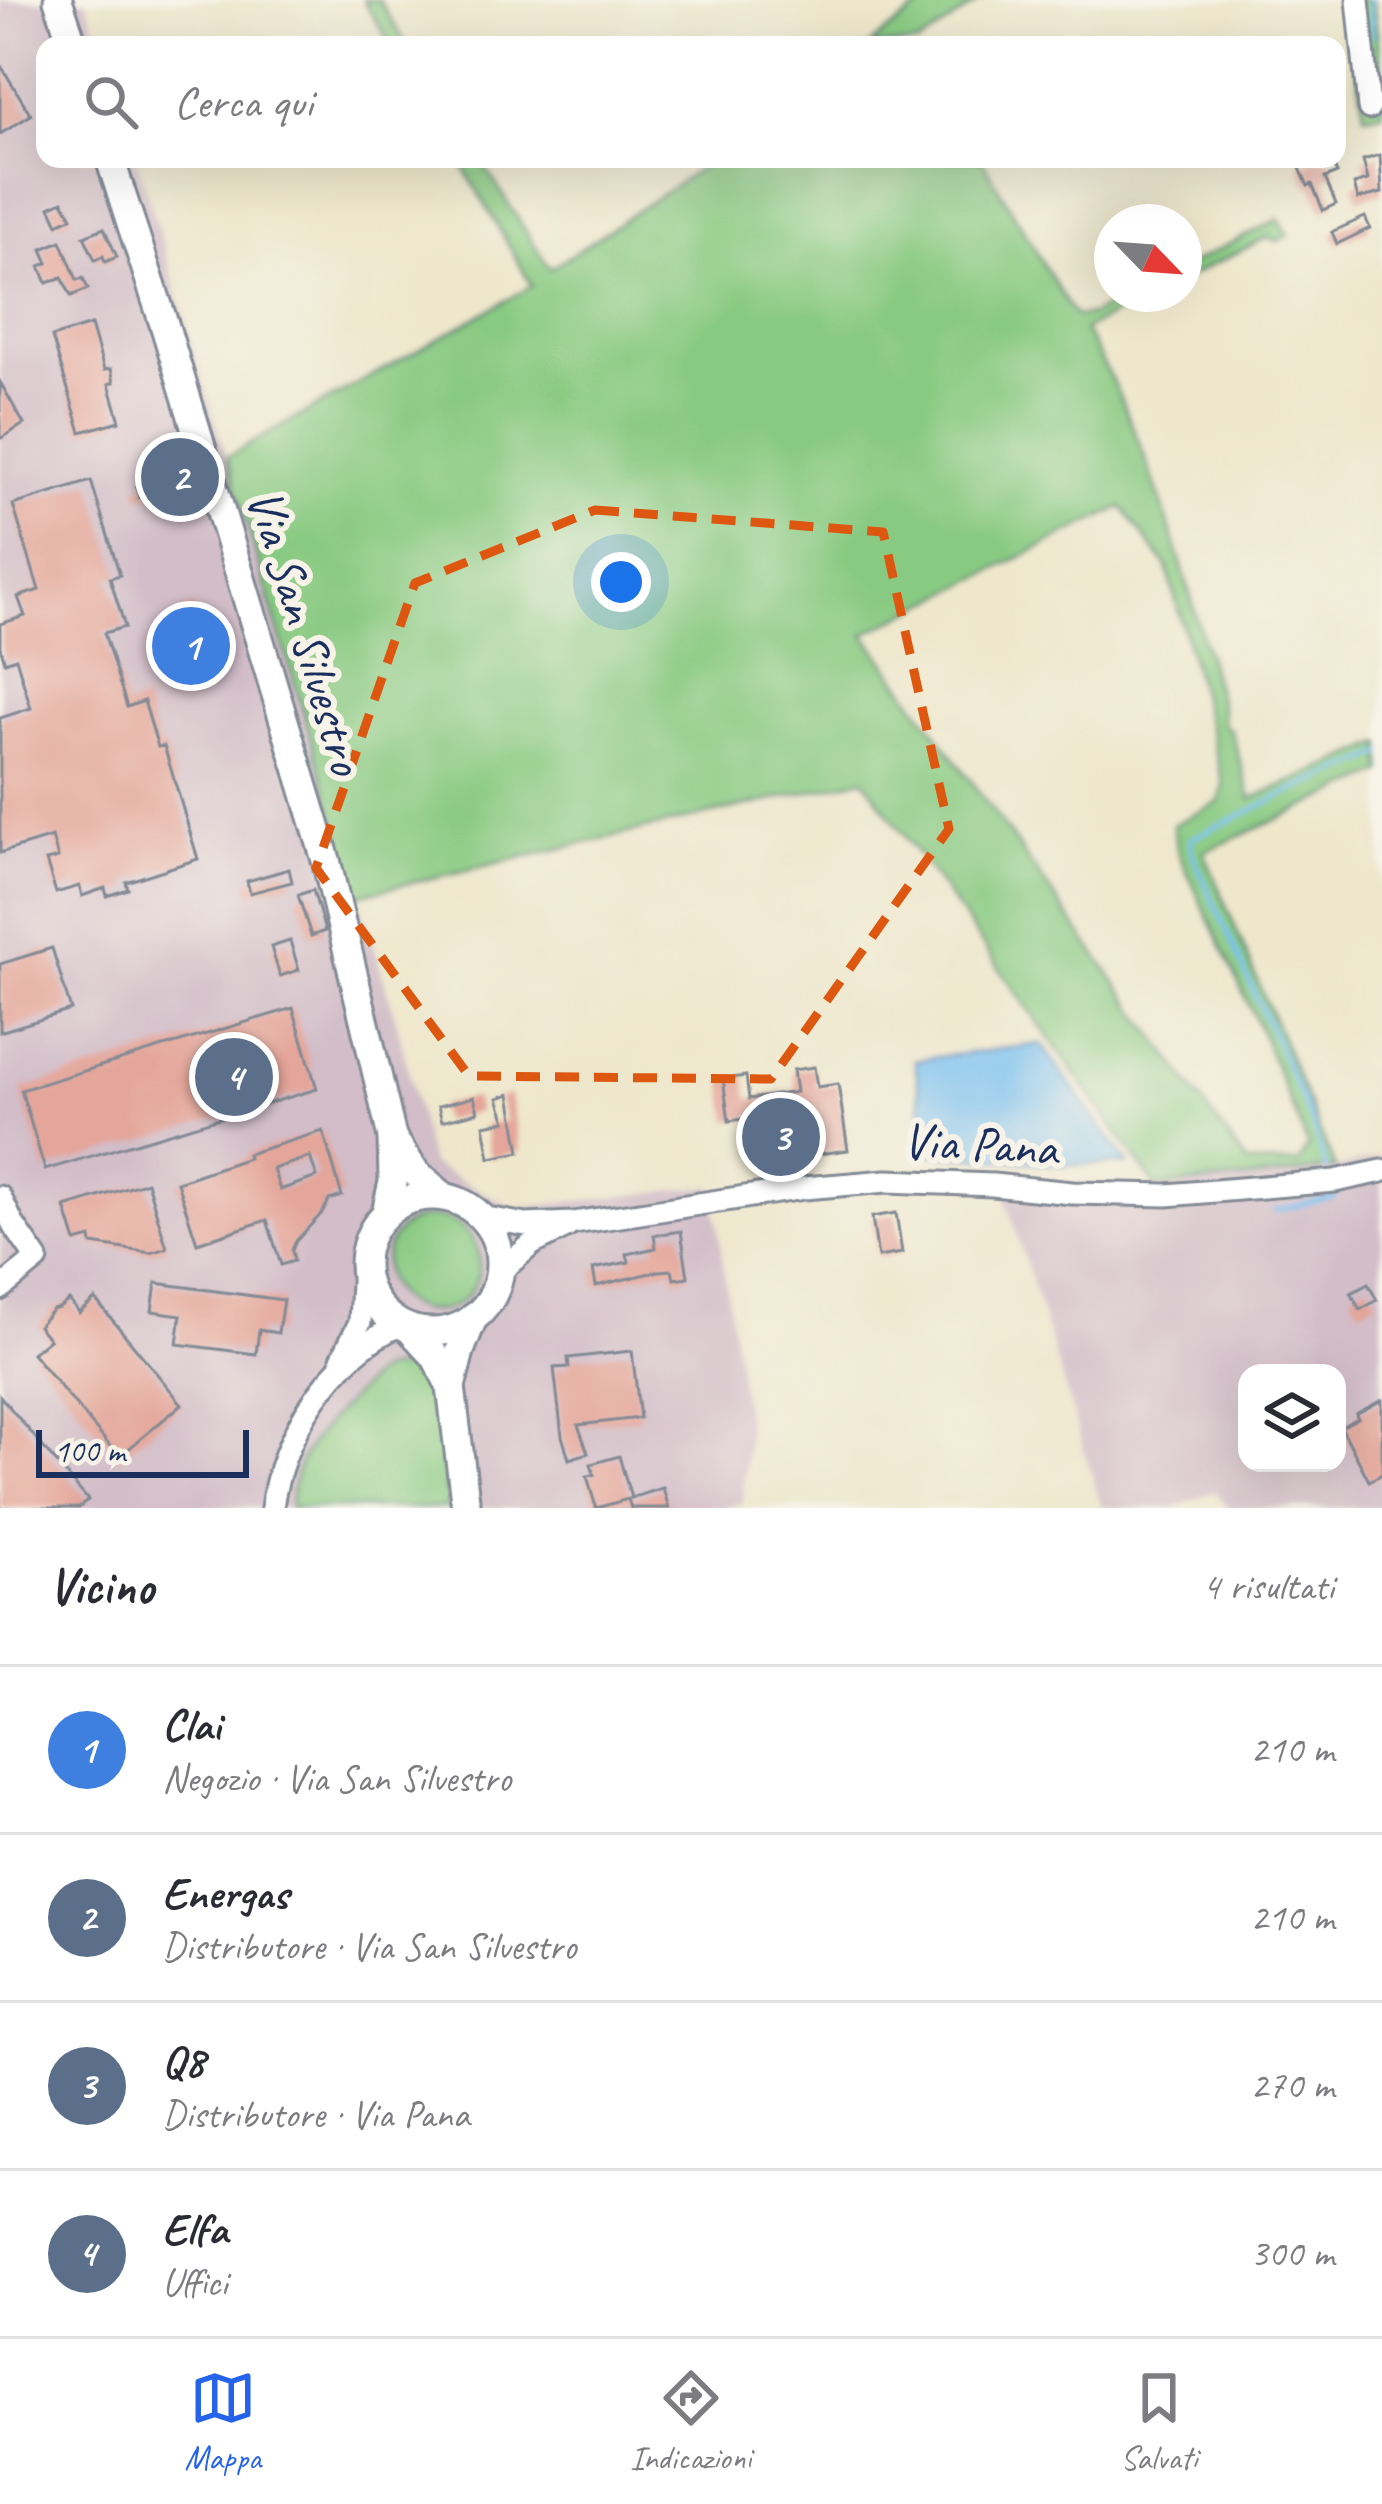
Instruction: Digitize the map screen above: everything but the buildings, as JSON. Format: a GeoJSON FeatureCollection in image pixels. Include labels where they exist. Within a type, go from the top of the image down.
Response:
{"type":"FeatureCollection","features":[{"type":"Feature","properties":{"kind":"main road","name":"Via San Silvestro"},"geometry":{"type":"LineString","coordinates":[[113,168],[326,860],[392,1137],[394,1182],[386,1213]]}},
{"type":"Feature","properties":{"kind":"main road","name":"Via San Silvestro"},"geometry":{"type":"LineString","coordinates":[[392,1137],[416,1172],[443,1196]]}},
{"type":"Feature","properties":{"kind":"main road"},"geometry":{"type":"LineString","coordinates":[[405,1327],[432,1333],[454,1329],[473,1318],[495,1290],[500,1272],[493,1233],[464,1203],[443,1196],[403,1202],[374,1228],[363,1263],[373,1299],[434,1356],[451,1387]]}},
{"type":"Feature","properties":{"kind":"main road"},"geometry":{"type":"LineString","coordinates":[[466,1508],[451,1387],[473,1318]]}},
{"type":"Feature","properties":{"kind":"street"},"geometry":{"type":"LineString","coordinates":[[1358,0],[1369,108]]}},
{"type":"Feature","properties":{"kind":"street","name":"Via Pana"},"geometry":{"type":"LineString","coordinates":[[482,1217],[526,1225],[574,1223],[804,1188],[887,1181],[1167,1195],[1335,1181],[1382,1171]]}},
{"type":"Feature","properties":{"kind":"street"},"geometry":{"type":"LineString","coordinates":[[0,1197],[6,1229],[37,1258],[0,1289]]}},
{"type":"Feature","properties":{"kind":"street","name":"Via Pana"},"geometry":{"type":"LineString","coordinates":[[500,1272],[532,1244],[574,1223]]}},
{"type":"Feature","properties":{"kind":"street"},"geometry":{"type":"LineString","coordinates":[[331,1381],[360,1322],[363,1263]]}},
{"type":"Feature","properties":{"kind":"street"},"geometry":{"type":"LineString","coordinates":[[272,1508],[282,1459],[303,1419],[357,1349],[378,1334],[405,1327]]}},
{"type":"Feature","properties":{"kind":"highlighted area"},"geometry":{"type":"Polygon","coordinates":[[[595,510],[883,532],[949,829],[771,1079],[469,1076],[316,868],[415,583],[595,510]]]}},
{"type":"Feature","properties":{"kind":"shaded area"},"geometry":{"type":"Polygon","coordinates":[[[0,0],[86,0],[98,36],[36,36],[36,168],[140,168],[397,1023],[430,1164],[514,1208],[712,1186],[747,1430],[743,1502],[726,1508],[0,1508],[0,0]]]}},
{"type":"Feature","properties":{"kind":"shaded area"},"geometry":{"type":"Polygon","coordinates":[[[1382,1156],[1382,1508],[1228,1508],[1215,1491],[1173,1508],[1102,1508],[998,1174],[1156,1187],[1267,1177],[1382,1156]]]}},
{"type":"Feature","properties":{"kind":"green space"},"geometry":{"type":"Polygon","coordinates":[[[363,0],[379,0],[401,36],[385,36],[363,0]]]}},
{"type":"Feature","properties":{"kind":"green space"},"geometry":{"type":"Polygon","coordinates":[[[930,0],[981,0],[931,36],[882,36],[930,0]]]}},
{"type":"Feature","properties":{"kind":"green space"},"geometry":{"type":"Polygon","coordinates":[[[1347,0],[1373,0],[1382,113],[1364,115],[1347,0]]]}},
{"type":"Feature","properties":{"kind":"green space"},"geometry":{"type":"Polygon","coordinates":[[[464,168],[486,168],[550,269],[701,168],[987,168],[1072,313],[1077,317],[1120,312],[1084,330],[1119,395],[1151,472],[1189,591],[1223,725],[1231,730],[1251,799],[1382,743],[1382,773],[1204,852],[1335,1168],[1156,1187],[864,779],[358,895],[227,457],[532,286],[464,168]],[[1122,507],[865,634],[1247,1164],[1299,1163],[1308,1146],[1178,852],[1173,825],[1219,802],[1224,785],[1167,567],[1122,507]]]}},
{"type":"Feature","properties":{"kind":"green space"},"geometry":{"type":"Polygon","coordinates":[[[1279,219],[1289,235],[1277,241],[1268,237],[1202,270],[1202,258],[1279,219]]]}},
{"type":"Feature","properties":{"kind":"green space"},"geometry":{"type":"Polygon","coordinates":[[[432,1217],[465,1231],[479,1264],[465,1297],[432,1311],[399,1297],[385,1264],[399,1231],[432,1217]]]}},
{"type":"Feature","properties":{"kind":"green space"},"geometry":{"type":"Polygon","coordinates":[[[388,1369],[433,1379],[449,1508],[290,1508],[296,1473],[311,1444],[368,1381],[388,1369]]]}},
{"type":"Feature","properties":{"kind":"water"},"geometry":{"type":"Polygon","coordinates":[[[1041,1044],[1128,1164],[1066,1165],[927,1153],[915,1060],[1041,1044]]]}},
{"type":"Feature","properties":{"kind":"waterway"},"geometry":{"type":"LineString","coordinates":[[1370,0],[1372,36]]}},
{"type":"Feature","properties":{"kind":"waterway"},"geometry":{"type":"LineString","coordinates":[[1375,71],[1382,102]]}},
{"type":"Feature","properties":{"kind":"waterway"},"geometry":{"type":"LineString","coordinates":[[1326,1169],[1313,1125],[1192,853],[1190,839],[1382,754]]}},
{"type":"Feature","properties":{"kind":"waterway"},"geometry":{"type":"LineString","coordinates":[[1275,1211],[1334,1194]]}},
{"type":"Feature","properties":{"kind":"place","name":"Energas"},"geometry":{"type":"Point","coordinates":[180,477]}},
{"type":"Feature","properties":{"kind":"place","name":"Clai"},"geometry":{"type":"Point","coordinates":[191,646]}},
{"type":"Feature","properties":{"kind":"place","name":"Elfa"},"geometry":{"type":"Point","coordinates":[234,1077]}},
{"type":"Feature","properties":{"kind":"place","name":"Q8"},"geometry":{"type":"Point","coordinates":[781,1137]}}]}
